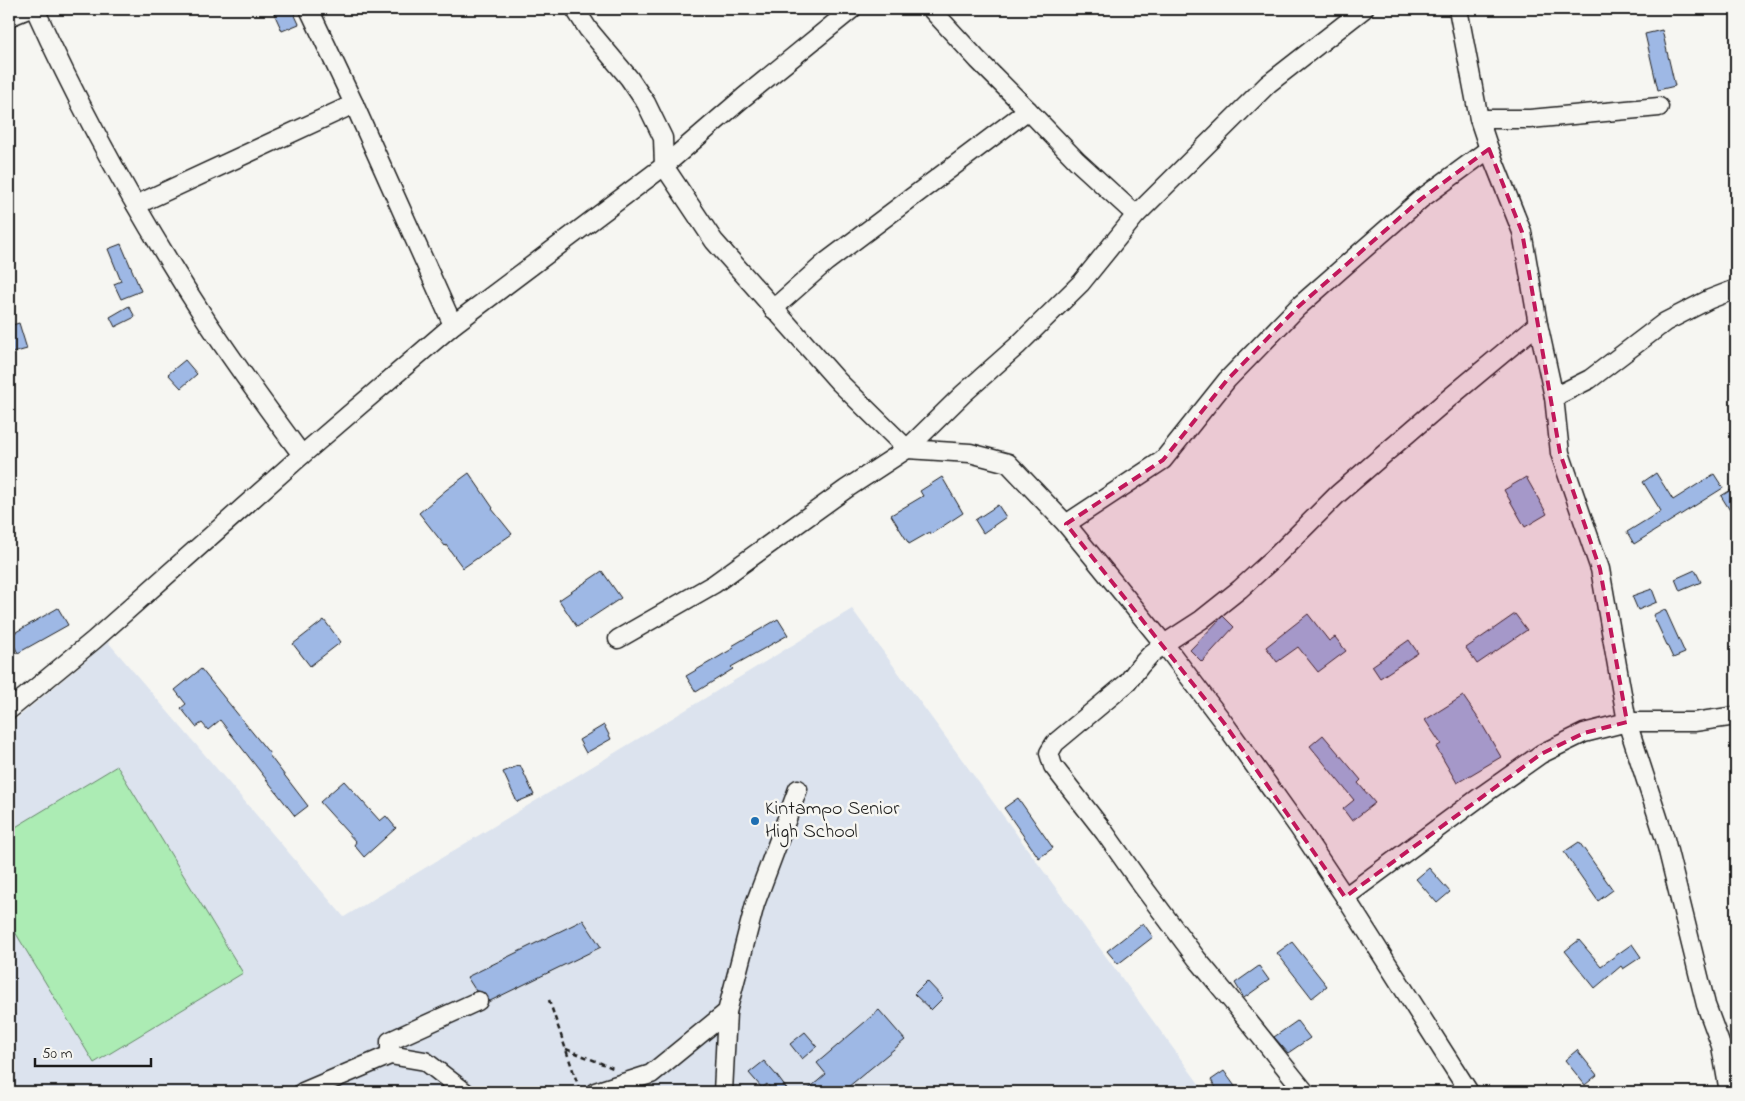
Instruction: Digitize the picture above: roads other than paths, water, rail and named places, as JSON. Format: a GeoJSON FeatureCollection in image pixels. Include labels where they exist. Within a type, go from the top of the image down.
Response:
{"type":"FeatureCollection","features":[{"type":"Feature","properties":{"kind":"street"},"geometry":{"type":"LineString","coordinates":[[9,18],[28,9]]}},
{"type":"Feature","properties":{"kind":"street"},"geometry":{"type":"LineString","coordinates":[[35,9],[61,67],[136,205],[208,323],[252,388],[302,456]]}},
{"type":"Feature","properties":{"kind":"street"},"geometry":{"type":"LineString","coordinates":[[309,9],[354,104],[453,325]]}},
{"type":"Feature","properties":{"kind":"street"},"geometry":{"type":"LineString","coordinates":[[575,9],[588,29],[629,78],[646,103],[663,138],[664,166],[714,241],[838,381],[907,449],[970,453],[1008,463],[1066,524],[1164,644],[1299,828],[1469,1092]]}},
{"type":"Feature","properties":{"kind":"street"},"geometry":{"type":"LineString","coordinates":[[9,710],[94,640],[453,325],[664,166],[744,97],[852,9]]}},
{"type":"Feature","properties":{"kind":"street"},"geometry":{"type":"LineString","coordinates":[[930,9],[1077,161],[1136,215]]}},
{"type":"Feature","properties":{"kind":"street"},"geometry":{"type":"LineString","coordinates":[[618,638],[714,584],[846,489],[907,449],[963,394],[1018,346],[1081,283],[1136,215],[1268,84],[1364,9]]}},
{"type":"Feature","properties":{"kind":"street"},"geometry":{"type":"LineString","coordinates":[[1458,9],[1479,119],[1522,232],[1538,324],[1554,397],[1560,453],[1600,569],[1627,722],[1665,838],[1706,1005],[1721,1046],[1729,1092]]}},
{"type":"Feature","properties":{"kind":"street"},"geometry":{"type":"LineString","coordinates":[[136,205],[354,104]]}},
{"type":"Feature","properties":{"kind":"street"},"geometry":{"type":"LineString","coordinates":[[1479,119],[1530,119],[1659,108]]}},
{"type":"Feature","properties":{"kind":"street"},"geometry":{"type":"LineString","coordinates":[[773,309],[826,262],[1028,110]]}},
{"type":"Feature","properties":{"kind":"street"},"geometry":{"type":"LineString","coordinates":[[1066,524],[1163,460],[1227,380],[1298,306],[1421,199],[1489,149]]}},
{"type":"Feature","properties":{"kind":"street"},"geometry":{"type":"LineString","coordinates":[[1554,397],[1590,379],[1665,322],[1710,299],[1736,289]]}},
{"type":"Feature","properties":{"kind":"street"},"geometry":{"type":"LineString","coordinates":[[1305,1092],[1196,959],[1105,833],[1053,766],[1049,753],[1055,743],[1113,697],[1140,666],[1164,644],[1201,620],[1240,589],[1338,494],[1538,324]]}},
{"type":"Feature","properties":{"kind":"street"},"geometry":{"type":"LineString","coordinates":[[1345,897],[1541,754],[1584,733],[1627,722],[1694,722],[1736,716]]}},
{"type":"Feature","properties":{"kind":"street"},"geometry":{"type":"LineString","coordinates":[[723,1092],[727,1012],[755,904],[798,789]]}},
{"type":"Feature","properties":{"kind":"street"},"geometry":{"type":"LineString","coordinates":[[390,1055],[390,1041],[478,1000]]}},
{"type":"Feature","properties":{"kind":"street"},"geometry":{"type":"LineString","coordinates":[[595,1092],[651,1074],[727,1012]]}},
{"type":"Feature","properties":{"kind":"street"},"geometry":{"type":"LineString","coordinates":[[303,1092],[390,1055],[425,1061],[465,1092]]}},
{"type":"Feature","properties":{"kind":"place","name":"Kintampo Senior High School"},"geometry":{"type":"Point","coordinates":[755,821]}}]}
